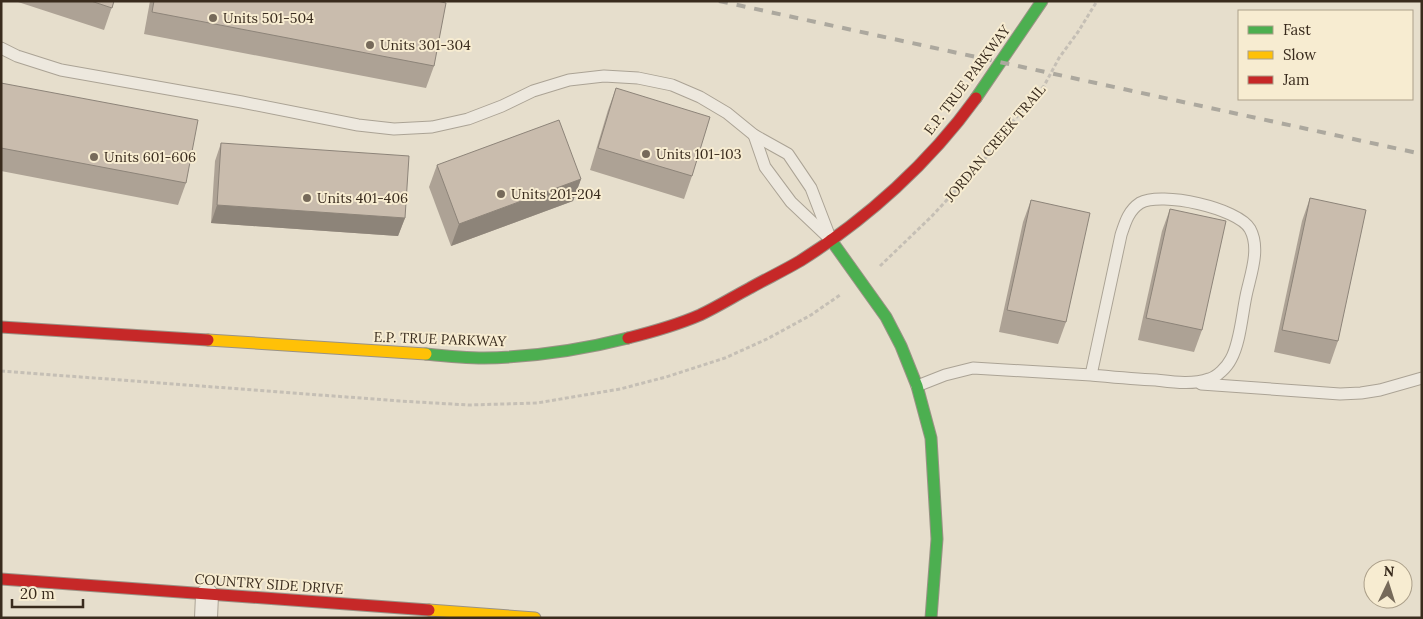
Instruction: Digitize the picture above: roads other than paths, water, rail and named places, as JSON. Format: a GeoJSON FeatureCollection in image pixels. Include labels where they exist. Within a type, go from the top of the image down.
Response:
{"type":"FeatureCollection","features":[{"type":"Feature","properties":{"kind":"main road","name":"E.P. TRUE PARKWAY"},"geometry":{"type":"LineString","coordinates":[[1,327],[482,358],[574,350],[655,331],[695,318],[805,258],[867,213],[895,188],[943,139],[968,109],[1030,22],[1042,1]]}},
{"type":"Feature","properties":{"kind":"main road"},"geometry":{"type":"LineString","coordinates":[[831,240],[886,318],[917,386],[931,438],[938,539],[931,618]]}},
{"type":"Feature","properties":{"kind":"main road","name":"COUNTRY SIDE DRIVE"},"geometry":{"type":"LineString","coordinates":[[1,579],[535,618]]}},
{"type":"Feature","properties":{"kind":"street"},"geometry":{"type":"LineString","coordinates":[[206,618],[207,595]]}},
{"type":"Feature","properties":{"kind":"lane"},"geometry":{"type":"LineString","coordinates":[[1,48],[17,56],[60,70],[242,102],[358,125],[394,129],[432,127],[468,119],[502,106],[533,91],[569,80],[604,76],[638,78],[672,85],[700,97],[727,113],[754,135],[788,154],[811,188],[831,240]]}},
{"type":"Feature","properties":{"kind":"lane"},"geometry":{"type":"LineString","coordinates":[[754,135],[765,167],[791,202],[831,240]]}},
{"type":"Feature","properties":{"kind":"lane"},"geometry":{"type":"LineString","coordinates":[[1092,375],[1126,217],[1141,203],[1157,199],[1177,200],[1223,211],[1241,219],[1250,228],[1254,241],[1254,261],[1232,359],[1223,370],[1210,379],[1189,383]]}},
{"type":"Feature","properties":{"kind":"lane"},"geometry":{"type":"LineString","coordinates":[[917,386],[945,375],[973,368],[1340,394],[1361,394],[1422,378]]}},
{"type":"Feature","properties":{"kind":"railway"},"geometry":{"type":"LineString","coordinates":[[719,1],[1422,154]]}},
{"type":"Feature","properties":{"kind":"place","name":"Units 501-504"},"geometry":{"type":"Point","coordinates":[213,18]}},
{"type":"Feature","properties":{"kind":"place","name":"Units 301-304"},"geometry":{"type":"Point","coordinates":[370,45]}},
{"type":"Feature","properties":{"kind":"place","name":"Units 101-103"},"geometry":{"type":"Point","coordinates":[646,154]}},
{"type":"Feature","properties":{"kind":"place","name":"Units 601-606"},"geometry":{"type":"Point","coordinates":[94,157]}},
{"type":"Feature","properties":{"kind":"place","name":"Units 201-204"},"geometry":{"type":"Point","coordinates":[501,194]}},
{"type":"Feature","properties":{"kind":"place","name":"Units 401-406"},"geometry":{"type":"Point","coordinates":[307,198]}}]}
